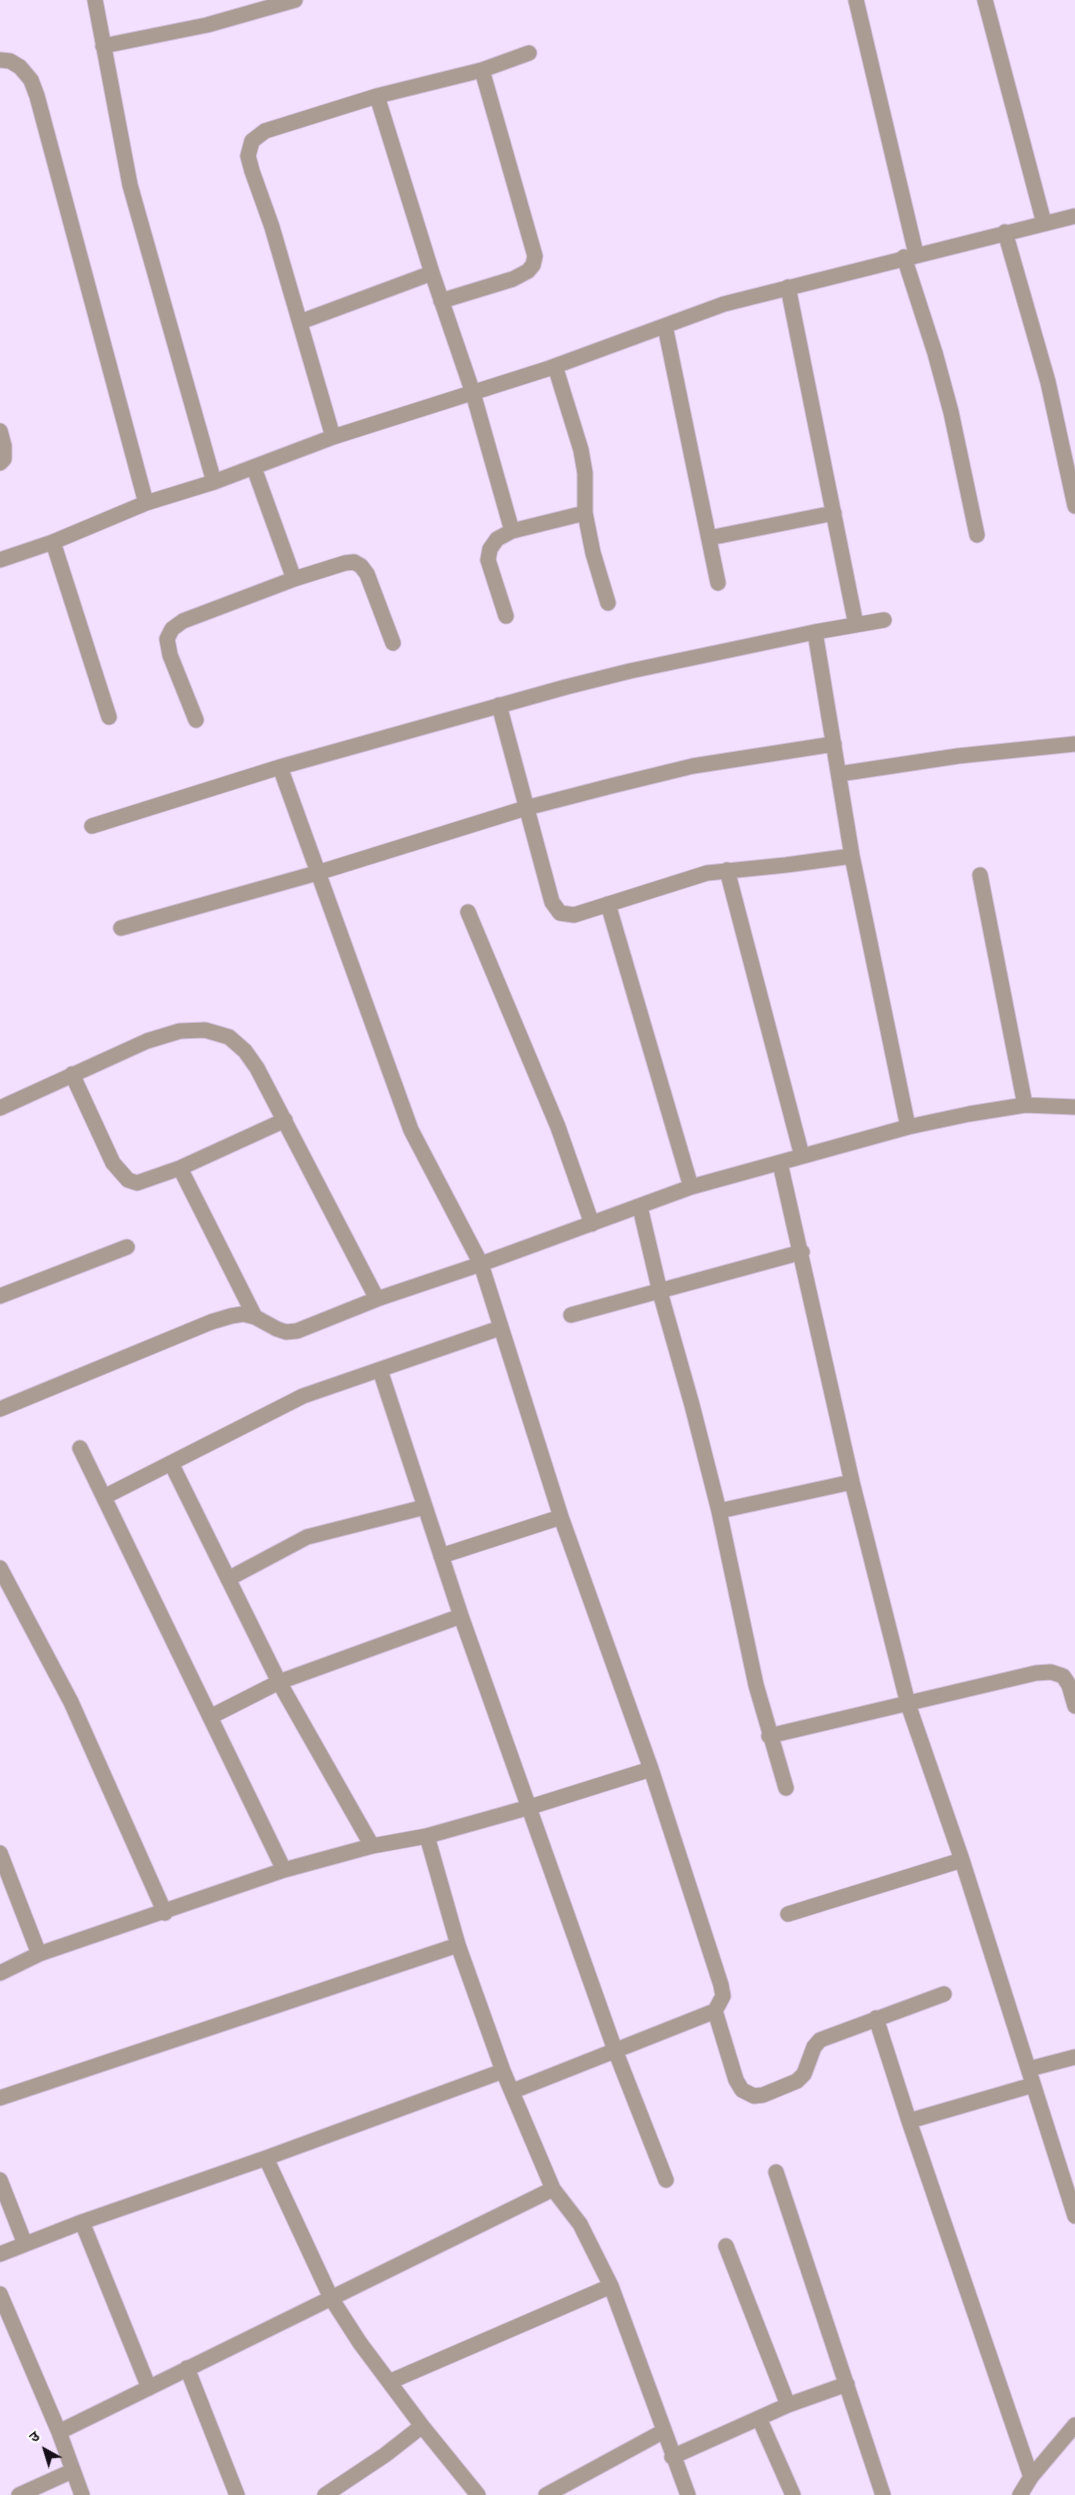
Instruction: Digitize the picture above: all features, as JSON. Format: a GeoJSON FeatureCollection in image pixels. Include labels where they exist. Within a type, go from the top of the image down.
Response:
{"type":"FeatureCollection","features":[{"type":"Feature","properties":{"kind":"street"},"geometry":{"type":"LineString","coordinates":[[95,0],[130,185],[214,482]]}},
{"type":"Feature","properties":{"kind":"street"},"geometry":{"type":"LineString","coordinates":[[103,46],[207,25],[295,0]]}},
{"type":"Feature","properties":{"kind":"street"},"geometry":{"type":"LineString","coordinates":[[856,0],[910,256],[951,412],[977,536]]}},
{"type":"Feature","properties":{"kind":"street"},"geometry":{"type":"LineString","coordinates":[[985,0],[1044,223]]}},
{"type":"Feature","properties":{"kind":"street"},"geometry":{"type":"LineString","coordinates":[[333,438],[272,227],[252,171],[248,156],[252,141],[265,131],[378,96],[482,70],[529,53]]}},
{"type":"Feature","properties":{"kind":"street"},"geometry":{"type":"LineString","coordinates":[[0,60],[10,61],[20,67],[31,80],[37,96],[146,503]]}},
{"type":"Feature","properties":{"kind":"street"},"geometry":{"type":"LineString","coordinates":[[441,301],[513,279],[528,272],[533,265],[535,256],[482,70]]}},
{"type":"Feature","properties":{"kind":"street"},"geometry":{"type":"LineString","coordinates":[[378,96],[432,274],[473,393],[512,531]]}},
{"type":"Feature","properties":{"kind":"street"},"geometry":{"type":"LineString","coordinates":[[0,560],[53,542],[146,503],[214,482],[333,438],[555,366],[724,304],[1005,232],[1075,216]]}},
{"type":"Feature","properties":{"kind":"street"},"geometry":{"type":"LineString","coordinates":[[1005,232],[1052,400],[1075,506]]}},
{"type":"Feature","properties":{"kind":"street"},"geometry":{"type":"LineString","coordinates":[[300,322],[432,274]]}},
{"type":"Feature","properties":{"kind":"street"},"geometry":{"type":"LineString","coordinates":[[788,287],[856,625]]}},
{"type":"Feature","properties":{"kind":"street"},"geometry":{"type":"LineString","coordinates":[[665,326],[718,583]]}},
{"type":"Feature","properties":{"kind":"street"},"geometry":{"type":"LineString","coordinates":[[555,366],[581,450],[585,473],[585,513],[593,554],[608,604]]}},
{"type":"Feature","properties":{"kind":"street"},"geometry":{"type":"LineString","coordinates":[[0,431],[4,446],[4,459],[0,464]]}},
{"type":"Feature","properties":{"kind":"street"},"geometry":{"type":"LineString","coordinates":[[254,468],[294,579]]}},
{"type":"Feature","properties":{"kind":"street"},"geometry":{"type":"LineString","coordinates":[[506,616],[488,560],[490,549],[497,539],[512,531],[585,513]]}},
{"type":"Feature","properties":{"kind":"street"},"geometry":{"type":"LineString","coordinates":[[709,538],[834,513]]}},
{"type":"Feature","properties":{"kind":"street"},"geometry":{"type":"LineString","coordinates":[[53,542],[109,717]]}},
{"type":"Feature","properties":{"kind":"street"},"geometry":{"type":"LineString","coordinates":[[196,720],[170,655],[167,639],[172,629],[183,621],[294,579],[354,562],[361,566],[367,574],[393,643]]}},
{"type":"Feature","properties":{"kind":"street"},"geometry":{"type":"LineString","coordinates":[[92,826],[280,767],[499,705],[630,671],[815,632],[884,620]]}},
{"type":"Feature","properties":{"kind":"street"},"geometry":{"type":"LineString","coordinates":[[815,632],[852,856],[908,1128]]}},
{"type":"Feature","properties":{"kind":"street"},"geometry":{"type":"LineString","coordinates":[[499,705],[555,908],[566,916],[690,877],[727,870],[757,869],[852,856]]}},
{"type":"Feature","properties":{"kind":"street"},"geometry":{"type":"LineString","coordinates":[[121,928],[318,873],[526,808],[693,766],[834,744]]}},
{"type":"Feature","properties":{"kind":"street"},"geometry":{"type":"LineString","coordinates":[[839,774],[958,756],[1075,744]]}},
{"type":"Feature","properties":{"kind":"street"},"geometry":{"type":"LineString","coordinates":[[280,767],[411,1130],[481,1264],[560,1517],[651,1768],[723,1996],[715,2011],[513,2091]]}},
{"type":"Feature","properties":{"kind":"street"},"geometry":{"type":"LineString","coordinates":[[727,870],[802,1156]]}},
{"type":"Feature","properties":{"kind":"street"},"geometry":{"type":"LineString","coordinates":[[980,875],[1025,1105]]}},
{"type":"Feature","properties":{"kind":"street"},"geometry":{"type":"LineString","coordinates":[[608,904],[691,1188]]}},
{"type":"Feature","properties":{"kind":"street"},"geometry":{"type":"LineString","coordinates":[[468,912],[558,1127],[592,1224]]}},
{"type":"Feature","properties":{"kind":"street"},"geometry":{"type":"LineString","coordinates":[[0,1108],[147,1041],[180,1031],[205,1030],[229,1037],[245,1051],[257,1068],[377,1299]]}},
{"type":"Feature","properties":{"kind":"street"},"geometry":{"type":"LineString","coordinates":[[72,1074],[114,1163],[128,1180],[136,1183],[148,1181],[180,1168],[285,1120]]}},
{"type":"Feature","properties":{"kind":"street"},"geometry":{"type":"LineString","coordinates":[[0,1409],[211,1322],[243,1314],[255,1317],[286,1332],[298,1331],[377,1299],[481,1264],[691,1188],[802,1156],[969,1114],[1025,1105],[1075,1107]]}},
{"type":"Feature","properties":{"kind":"street"},"geometry":{"type":"LineString","coordinates":[[780,1163],[802,1252],[852,1482],[908,1704],[962,1860],[1075,2216]]}},
{"type":"Feature","properties":{"kind":"street"},"geometry":{"type":"LineString","coordinates":[[180,1168],[255,1317]]}},
{"type":"Feature","properties":{"kind":"street"},"geometry":{"type":"LineString","coordinates":[[640,1206],[660,1292],[692,1405],[719,1511],[756,1685],[769,1736],[786,1788]]}},
{"type":"Feature","properties":{"kind":"street"},"geometry":{"type":"LineString","coordinates":[[0,1296],[127,1246]]}},
{"type":"Feature","properties":{"kind":"street"},"geometry":{"type":"LineString","coordinates":[[571,1315],[802,1252]]}},
{"type":"Feature","properties":{"kind":"street"},"geometry":{"type":"LineString","coordinates":[[104,1498],[303,1396],[500,1328]]}},
{"type":"Feature","properties":{"kind":"street"},"geometry":{"type":"LineString","coordinates":[[380,1370],[461,1616],[616,2050],[666,2180]]}},
{"type":"Feature","properties":{"kind":"street"},"geometry":{"type":"LineString","coordinates":[[80,1448],[284,1870]]}},
{"type":"Feature","properties":{"kind":"street"},"geometry":{"type":"LineString","coordinates":[[171,1463],[278,1682],[372,1846]]}},
{"type":"Feature","properties":{"kind":"street"},"geometry":{"type":"LineString","coordinates":[[719,1511],[852,1482]]}},
{"type":"Feature","properties":{"kind":"street"},"geometry":{"type":"LineString","coordinates":[[228,1579],[308,1537],[425,1507]]}},
{"type":"Feature","properties":{"kind":"street"},"geometry":{"type":"LineString","coordinates":[[441,1556],[560,1517]]}},
{"type":"Feature","properties":{"kind":"street"},"geometry":{"type":"LineString","coordinates":[[0,1568],[71,1702],[165,1912]]}},
{"type":"Feature","properties":{"kind":"street"},"geometry":{"type":"LineString","coordinates":[[210,1717],[278,1682],[461,1616]]}},
{"type":"Feature","properties":{"kind":"street"},"geometry":{"type":"LineString","coordinates":[[769,1736],[1051,1672],[1063,1676],[1069,1684],[1075,1706]]}},
{"type":"Feature","properties":{"kind":"street"},"geometry":{"type":"LineString","coordinates":[[0,1973],[38,1954],[284,1870],[372,1846],[426,1836],[530,1807],[651,1768]]}},
{"type":"Feature","properties":{"kind":"street"},"geometry":{"type":"LineString","coordinates":[[426,1836],[458,1945],[503,2071],[553,2189],[580,2224],[611,2286],[672,2457],[688,2495]]}},
{"type":"Feature","properties":{"kind":"street"},"geometry":{"type":"LineString","coordinates":[[0,1853],[38,1954]]}},
{"type":"Feature","properties":{"kind":"street"},"geometry":{"type":"LineString","coordinates":[[788,1914],[962,1860]]}},
{"type":"Feature","properties":{"kind":"street"},"geometry":{"type":"LineString","coordinates":[[0,2098],[458,1945]]}},
{"type":"Feature","properties":{"kind":"street"},"geometry":{"type":"LineString","coordinates":[[715,2011],[736,2080],[742,2090],[754,2096],[763,2095],[797,2081],[804,2074],[814,2047],[820,2040],[944,1994]]}},
{"type":"Feature","properties":{"kind":"street"},"geometry":{"type":"LineString","coordinates":[[876,2018],[909,2121],[1032,2477]]}},
{"type":"Feature","properties":{"kind":"street"},"geometry":{"type":"LineString","coordinates":[[1029,2069],[1075,2057]]}},
{"type":"Feature","properties":{"kind":"street"},"geometry":{"type":"LineString","coordinates":[[0,2254],[82,2222],[266,2158],[503,2071]]}},
{"type":"Feature","properties":{"kind":"street"},"geometry":{"type":"LineString","coordinates":[[909,2121],[1033,2086]]}},
{"type":"Feature","properties":{"kind":"street"},"geometry":{"type":"LineString","coordinates":[[266,2158],[331,2298],[389,2382],[478,2495]]}},
{"type":"Feature","properties":{"kind":"street"},"geometry":{"type":"LineString","coordinates":[[776,2172],[883,2495]]}},
{"type":"Feature","properties":{"kind":"street"},"geometry":{"type":"LineString","coordinates":[[0,2180],[25,2244]]}},
{"type":"Feature","properties":{"kind":"street"},"geometry":{"type":"LineString","coordinates":[[60,2432],[553,2189]]}},
{"type":"Feature","properties":{"kind":"street"},"geometry":{"type":"LineString","coordinates":[[82,2222],[149,2388]]}},
{"type":"Feature","properties":{"kind":"street"},"geometry":{"type":"LineString","coordinates":[[726,2246],[788,2406]]}},
{"type":"Feature","properties":{"kind":"street"},"geometry":{"type":"LineString","coordinates":[[389,2382],[611,2286]]}},
{"type":"Feature","properties":{"kind":"street"},"geometry":{"type":"LineString","coordinates":[[0,2294],[60,2432],[72,2471],[82,2495]]}},
{"type":"Feature","properties":{"kind":"street"},"geometry":{"type":"LineString","coordinates":[[187,2368],[238,2495]]}},
{"type":"Feature","properties":{"kind":"street"},"geometry":{"type":"LineString","coordinates":[[672,2457],[759,2418],[847,2384]]}},
{"type":"Feature","properties":{"kind":"street"},"geometry":{"type":"LineString","coordinates":[[759,2418],[793,2495]]}},
{"type":"Feature","properties":{"kind":"street"},"geometry":{"type":"LineString","coordinates":[[1020,2495],[1032,2477],[1075,2425]]}},
{"type":"Feature","properties":{"kind":"street"},"geometry":{"type":"LineString","coordinates":[[325,2495],[385,2455],[422,2426]]}},
{"type":"Feature","properties":{"kind":"street"},"geometry":{"type":"LineString","coordinates":[[546,2495],[664,2431]]}},
{"type":"Feature","properties":{"kind":"street"},"geometry":{"type":"LineString","coordinates":[[19,2495],[72,2471]]}}]}
